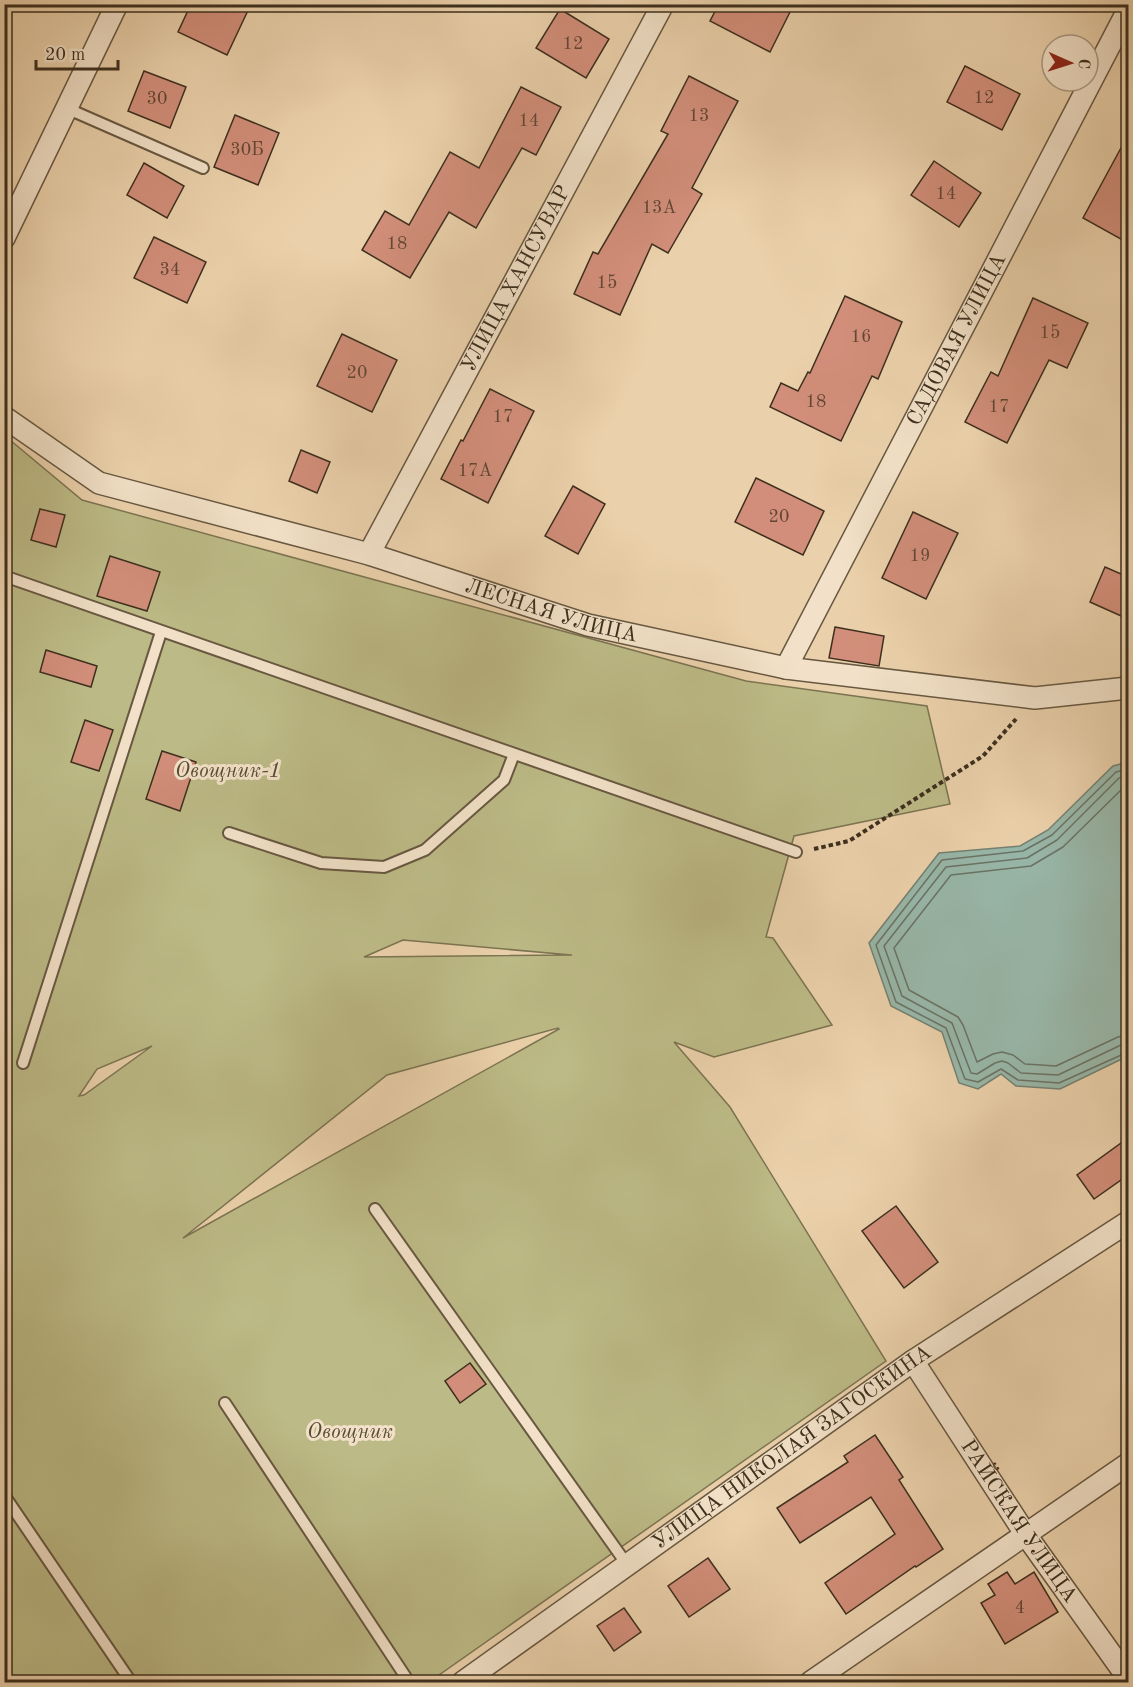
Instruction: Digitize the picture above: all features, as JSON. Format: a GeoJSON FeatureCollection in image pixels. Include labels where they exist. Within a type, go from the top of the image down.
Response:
{"type":"FeatureCollection","features":[{"type":"Feature","properties":{"kind":"street"},"geometry":{"type":"LineString","coordinates":[[4,238],[117,4]]}},
{"type":"Feature","properties":{"kind":"street","name":"УЛИЦА ХАНСУВАР"},"geometry":{"type":"LineString","coordinates":[[369,554],[663,4]]}},
{"type":"Feature","properties":{"kind":"street","name":"САДОВАЯ УЛИЦА"},"geometry":{"type":"LineString","coordinates":[[786,668],[1128,10]]}},
{"type":"Feature","properties":{"kind":"street","name":"ЛЕСНАЯ УЛИЦА"},"geometry":{"type":"LineString","coordinates":[[4,417],[99,483],[369,554],[588,626],[786,668],[1035,698],[1128,688]]}},
{"type":"Feature","properties":{"kind":"street","name":"УЛИЦА НИКОЛАЯ ЗАГОСКИНА"},"geometry":{"type":"LineString","coordinates":[[462,1683],[913,1361],[1128,1222]]}},
{"type":"Feature","properties":{"kind":"street","name":"РАЙСКАЯ УЛИЦА"},"geometry":{"type":"LineString","coordinates":[[913,1361],[1026,1535],[1128,1678]]}},
{"type":"Feature","properties":{"kind":"street"},"geometry":{"type":"LineString","coordinates":[[811,1683],[1128,1464]]}},
{"type":"Feature","properties":{"kind":"lane"},"geometry":{"type":"LineString","coordinates":[[66,108],[203,168]]}},
{"type":"Feature","properties":{"kind":"lane"},"geometry":{"type":"LineString","coordinates":[[4,576],[796,852]]}},
{"type":"Feature","properties":{"kind":"lane"},"geometry":{"type":"LineString","coordinates":[[23,1063],[161,632]]}},
{"type":"Feature","properties":{"kind":"lane"},"geometry":{"type":"LineString","coordinates":[[229,833],[321,863],[384,867],[425,850],[504,780],[514,754]]}},
{"type":"Feature","properties":{"kind":"lane"},"geometry":{"type":"LineString","coordinates":[[375,1209],[628,1566]]}},
{"type":"Feature","properties":{"kind":"lane"},"geometry":{"type":"LineString","coordinates":[[225,1403],[409,1683]]}},
{"type":"Feature","properties":{"kind":"lane"},"geometry":{"type":"LineString","coordinates":[[4,1495],[131,1683]]}},
{"type":"Feature","properties":{"kind":"path"},"geometry":{"type":"LineString","coordinates":[[796,852],[849,842],[974,762],[983,756],[1035,698]]}},
{"type":"Feature","properties":{"kind":"green space"},"geometry":{"type":"Polygon","coordinates":[[[4,435],[82,500],[746,681],[927,706],[950,804],[794,836],[766,937],[773,938],[832,1025],[714,1057],[674,1042],[730,1107],[886,1361],[429,1682],[5,1682],[4,435]],[[403,940],[364,957],[572,955],[571,955],[403,940]],[[559,1029],[387,1075],[183,1238],[559,1029]],[[152,1046],[97,1069],[79,1096],[84,1095],[152,1046]]]}},
{"type":"Feature","properties":{"kind":"water"},"geometry":{"type":"Polygon","coordinates":[[[1128,762],[1128,1056],[1060,1089],[1016,1086],[1001,1074],[978,1089],[959,1083],[942,1032],[891,1006],[869,943],[939,853],[1020,846],[1048,830],[1113,766],[1128,762]]]}},
{"type":"Feature","properties":{"kind":"building"},"geometry":{"type":"Polygon","coordinates":[[[191,4],[251,4],[227,55],[178,32],[191,4]]]}},
{"type":"Feature","properties":{"kind":"building"},"geometry":{"type":"Polygon","coordinates":[[[719,4],[794,4],[770,52],[710,21],[719,4]]]}},
{"type":"Feature","properties":{"kind":"building"},"geometry":{"type":"Polygon","coordinates":[[[560,9],[609,39],[586,78],[536,48],[560,9]]]}},
{"type":"Feature","properties":{"kind":"building"},"geometry":{"type":"Polygon","coordinates":[[[965,66],[1020,94],[1002,130],[947,102],[965,66]]]}},
{"type":"Feature","properties":{"kind":"building"},"geometry":{"type":"Polygon","coordinates":[[[144,71],[186,87],[170,128],[128,111],[144,71]]]}},
{"type":"Feature","properties":{"kind":"building"},"geometry":{"type":"Polygon","coordinates":[[[689,76],[738,101],[692,188],[702,194],[668,253],[652,244],[620,315],[574,294],[593,252],[598,254],[668,134],[661,131],[689,76]]]}},
{"type":"Feature","properties":{"kind":"building"},"geometry":{"type":"Polygon","coordinates":[[[521,87],[561,107],[536,155],[522,148],[476,228],[449,212],[410,278],[362,250],[385,211],[409,225],[450,152],[479,168],[521,87]]]}},
{"type":"Feature","properties":{"kind":"building"},"geometry":{"type":"Polygon","coordinates":[[[235,115],[279,133],[258,185],[214,167],[235,115]]]}},
{"type":"Feature","properties":{"kind":"building"},"geometry":{"type":"Polygon","coordinates":[[[1128,135],[1128,243],[1083,218],[1128,135]]]}},
{"type":"Feature","properties":{"kind":"building"},"geometry":{"type":"Polygon","coordinates":[[[934,161],[981,193],[959,227],[911,195],[934,161]]]}},
{"type":"Feature","properties":{"kind":"building"},"geometry":{"type":"Polygon","coordinates":[[[144,163],[184,186],[167,218],[127,195],[144,163]]]}},
{"type":"Feature","properties":{"kind":"building"},"geometry":{"type":"Polygon","coordinates":[[[154,237],[206,262],[187,303],[134,278],[154,237]]]}},
{"type":"Feature","properties":{"kind":"building"},"geometry":{"type":"Polygon","coordinates":[[[845,296],[902,322],[878,379],[872,376],[841,441],[770,407],[781,383],[798,391],[808,372],[810,373],[845,296]]]}},
{"type":"Feature","properties":{"kind":"building"},"geometry":{"type":"Polygon","coordinates":[[[1033,298],[1088,323],[1067,368],[1049,360],[1007,443],[965,422],[991,372],[998,376],[1033,298]]]}},
{"type":"Feature","properties":{"kind":"building"},"geometry":{"type":"Polygon","coordinates":[[[342,334],[397,360],[372,412],[317,386],[342,334]]]}},
{"type":"Feature","properties":{"kind":"building"},"geometry":{"type":"Polygon","coordinates":[[[490,389],[534,411],[488,503],[441,479],[490,389]]]}},
{"type":"Feature","properties":{"kind":"building"},"geometry":{"type":"Polygon","coordinates":[[[301,450],[330,462],[317,493],[289,481],[301,450]]]}},
{"type":"Feature","properties":{"kind":"building"},"geometry":{"type":"Polygon","coordinates":[[[756,478],[824,511],[803,555],[735,522],[756,478]]]}},
{"type":"Feature","properties":{"kind":"building"},"geometry":{"type":"Polygon","coordinates":[[[573,486],[605,504],[578,554],[545,536],[573,486]]]}},
{"type":"Feature","properties":{"kind":"building"},"geometry":{"type":"Polygon","coordinates":[[[40,509],[65,515],[56,547],[31,540],[40,509]]]}},
{"type":"Feature","properties":{"kind":"building"},"geometry":{"type":"Polygon","coordinates":[[[913,512],[958,533],[926,599],[882,578],[913,512]]]}},
{"type":"Feature","properties":{"kind":"building"},"geometry":{"type":"Polygon","coordinates":[[[110,556],[160,572],[147,611],[97,596],[110,556]]]}},
{"type":"Feature","properties":{"kind":"building"},"geometry":{"type":"Polygon","coordinates":[[[1105,567],[1128,577],[1128,619],[1090,602],[1105,567]]]}},
{"type":"Feature","properties":{"kind":"building"},"geometry":{"type":"Polygon","coordinates":[[[835,627],[884,636],[879,666],[829,658],[835,627]]]}},
{"type":"Feature","properties":{"kind":"building"},"geometry":{"type":"Polygon","coordinates":[[[46,650],[97,666],[91,687],[40,672],[46,650]]]}},
{"type":"Feature","properties":{"kind":"building"},"geometry":{"type":"Polygon","coordinates":[[[85,720],[113,730],[99,771],[71,762],[85,720]]]}},
{"type":"Feature","properties":{"kind":"building"},"geometry":{"type":"Polygon","coordinates":[[[162,751],[196,762],[180,811],[146,799],[162,751]]]}},
{"type":"Feature","properties":{"kind":"building"},"geometry":{"type":"Polygon","coordinates":[[[1128,1138],[1128,1175],[1094,1199],[1077,1175],[1128,1138]]]}},
{"type":"Feature","properties":{"kind":"building"},"geometry":{"type":"Polygon","coordinates":[[[896,1206],[938,1262],[904,1288],[862,1231],[896,1206]]]}},
{"type":"Feature","properties":{"kind":"building"},"geometry":{"type":"Polygon","coordinates":[[[470,1363],[486,1384],[460,1403],[445,1381],[470,1363]]]}},
{"type":"Feature","properties":{"kind":"building"},"geometry":{"type":"Polygon","coordinates":[[[875,1435],[903,1477],[899,1480],[943,1549],[846,1614],[825,1583],[895,1534],[871,1497],[800,1543],[777,1508],[848,1462],[844,1456],[875,1435]]]}},
{"type":"Feature","properties":{"kind":"building"},"geometry":{"type":"Polygon","coordinates":[[[708,1558],[730,1589],[689,1617],[668,1586],[708,1558]]]}},
{"type":"Feature","properties":{"kind":"building"},"geometry":{"type":"Polygon","coordinates":[[[1007,1572],[1015,1584],[1034,1572],[1058,1612],[1005,1644],[981,1603],[995,1595],[988,1584],[1007,1572]]]}},
{"type":"Feature","properties":{"kind":"building"},"geometry":{"type":"Polygon","coordinates":[[[624,1608],[641,1632],[614,1651],[597,1626],[624,1608]]]}},
{"type":"Feature","properties":{"kind":"park label","name":"Овощник-1"},"geometry":{"type":"Point","coordinates":[228,771]}},
{"type":"Feature","properties":{"kind":"park label","name":"Овощник"},"geometry":{"type":"Point","coordinates":[350,1432]}}]}
